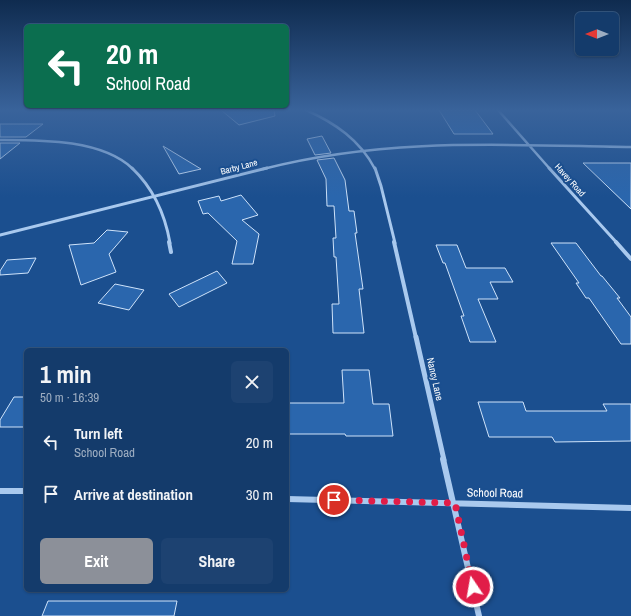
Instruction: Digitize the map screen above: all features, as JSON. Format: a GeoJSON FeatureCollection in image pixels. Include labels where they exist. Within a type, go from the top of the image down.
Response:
{"type":"FeatureCollection","features":[{"type":"Feature","properties":{"kind":"street","name":"Nancy Lane"},"geometry":{"type":"LineString","coordinates":[[353,139],[364,150],[376,169],[389,218],[455,503],[479,616]]}},
{"type":"Feature","properties":{"kind":"street","name":"Havey Road"},"geometry":{"type":"LineString","coordinates":[[524,139],[631,259]]}},
{"type":"Feature","properties":{"kind":"street"},"geometry":{"type":"LineString","coordinates":[[0,140],[60,142],[106,153],[130,166],[144,181],[162,211],[168,230],[171,252]]}},
{"type":"Feature","properties":{"kind":"street","name":"Barby Lane"},"geometry":{"type":"LineString","coordinates":[[0,235],[74,218],[293,161],[364,150],[447,145],[631,147]]}},
{"type":"Feature","properties":{"kind":"street"},"geometry":{"type":"LineString","coordinates":[[0,491],[24,491]]}},
{"type":"Feature","properties":{"kind":"street","name":"School Road"},"geometry":{"type":"LineString","coordinates":[[289,499],[631,508]]}},
{"type":"Feature","properties":{"kind":"building"},"geometry":{"type":"Polygon","coordinates":[[[307,139],[323,139],[331,153],[315,155],[307,139]]]}},
{"type":"Feature","properties":{"kind":"building"},"geometry":{"type":"Polygon","coordinates":[[[0,143],[20,143],[0,159],[0,143]]]}},
{"type":"Feature","properties":{"kind":"building"},"geometry":{"type":"Polygon","coordinates":[[[163,146],[201,169],[179,174],[163,146]]]}},
{"type":"Feature","properties":{"kind":"building"},"geometry":{"type":"Polygon","coordinates":[[[334,158],[345,180],[349,211],[354,211],[357,233],[355,233],[363,289],[359,289],[364,333],[333,333],[332,304],[339,304],[336,257],[334,257],[333,238],[336,238],[334,206],[327,206],[326,179],[317,160],[334,158]]]}},
{"type":"Feature","properties":{"kind":"building"},"geometry":{"type":"Polygon","coordinates":[[[583,163],[631,163],[631,209],[583,163]]]}},
{"type":"Feature","properties":{"kind":"building"},"geometry":{"type":"Polygon","coordinates":[[[241,195],[258,215],[242,220],[259,234],[253,264],[232,264],[237,241],[208,213],[203,214],[198,201],[219,196],[221,201],[241,195]]]}},
{"type":"Feature","properties":{"kind":"building"},"geometry":{"type":"Polygon","coordinates":[[[107,230],[128,232],[109,254],[116,272],[81,285],[69,245],[94,243],[107,230]]]}},
{"type":"Feature","properties":{"kind":"building"},"geometry":{"type":"Polygon","coordinates":[[[551,243],[576,243],[620,298],[617,298],[631,317],[631,344],[621,344],[589,298],[586,298],[576,283],[579,283],[551,243]]]}},
{"type":"Feature","properties":{"kind":"building"},"geometry":{"type":"Polygon","coordinates":[[[436,245],[457,245],[466,268],[505,268],[513,282],[490,282],[498,299],[478,299],[496,342],[470,342],[461,316],[464,316],[445,263],[443,263],[436,245]]]}},
{"type":"Feature","properties":{"kind":"building"},"geometry":{"type":"Polygon","coordinates":[[[36,258],[28,273],[0,275],[0,271],[7,260],[36,258]]]}},
{"type":"Feature","properties":{"kind":"building"},"geometry":{"type":"Polygon","coordinates":[[[217,271],[227,283],[179,307],[169,294],[217,271]]]}},
{"type":"Feature","properties":{"kind":"building"},"geometry":{"type":"Polygon","coordinates":[[[115,284],[144,290],[129,310],[98,303],[115,284]]]}},
{"type":"Feature","properties":{"kind":"building"},"geometry":{"type":"Polygon","coordinates":[[[342,370],[369,370],[373,404],[389,404],[393,436],[289,434],[289,403],[344,403],[342,370]]]}},
{"type":"Feature","properties":{"kind":"building"},"geometry":{"type":"Polygon","coordinates":[[[14,397],[24,397],[24,427],[0,427],[0,420],[14,397]]]}},
{"type":"Feature","properties":{"kind":"building"},"geometry":{"type":"Polygon","coordinates":[[[478,402],[523,402],[526,411],[607,411],[603,404],[631,404],[631,441],[555,442],[552,437],[489,437],[478,402]]]}},
{"type":"Feature","properties":{"kind":"building"},"geometry":{"type":"Polygon","coordinates":[[[48,601],[177,601],[174,616],[42,616],[48,601]]]}},
{"type":"Feature","properties":{"kind":"route"},"geometry":{"type":"LineString","coordinates":[[334,500],[455,503],[473,587]]}}]}
